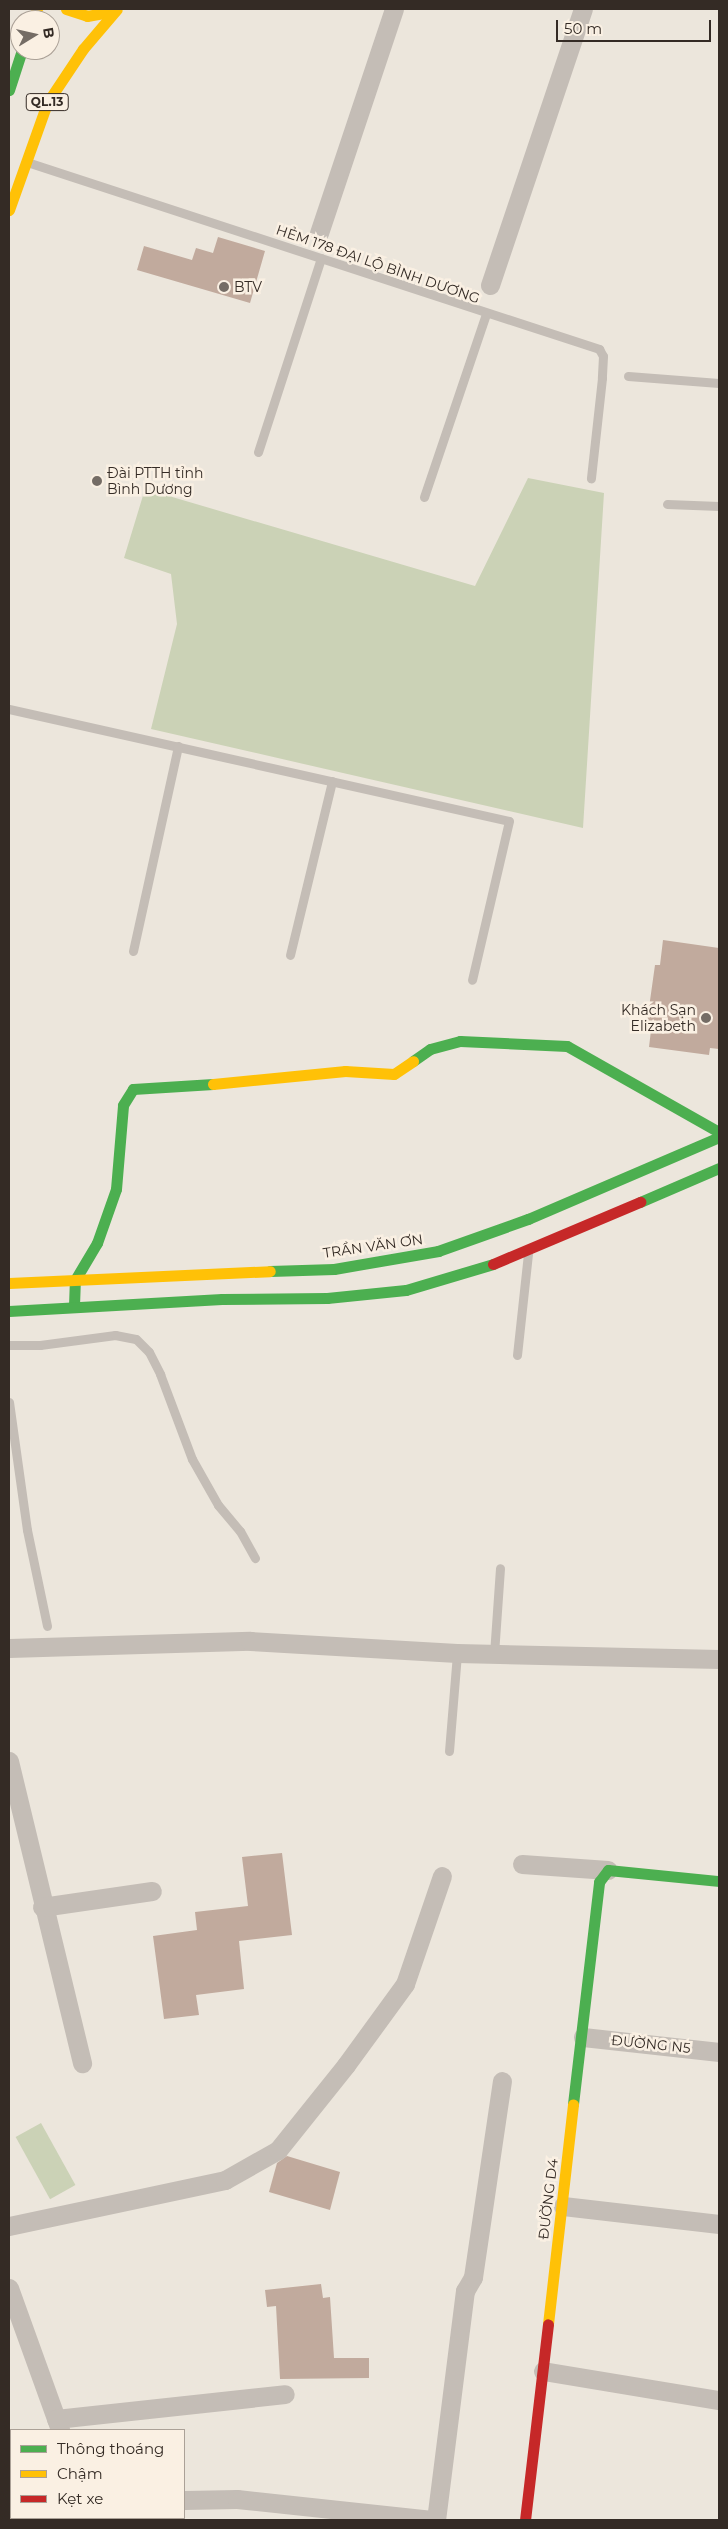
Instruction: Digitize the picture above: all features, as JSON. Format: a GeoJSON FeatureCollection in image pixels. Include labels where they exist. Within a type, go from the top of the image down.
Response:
{"type":"FeatureCollection","features":[{"type":"Feature","properties":{"kind":"main road","name":"QL.13"},"geometry":{"type":"LineString","coordinates":[[66,9],[87,16],[116,10]]}},
{"type":"Feature","properties":{"kind":"main road","name":"QL.13"},"geometry":{"type":"LineString","coordinates":[[9,210],[47,103],[83,48],[116,10]]}},
{"type":"Feature","properties":{"kind":"main road","name":"QL.13"},"geometry":{"type":"LineString","coordinates":[[9,90],[19,60]]}},
{"type":"Feature","properties":{"kind":"main road"},"geometry":{"type":"LineString","coordinates":[[74,1306],[76,1280],[97,1243],[116,1190],[123,1105],[133,1089],[276,1080],[345,1071],[394,1074],[430,1049],[460,1041],[567,1046],[719,1132]]}},
{"type":"Feature","properties":{"kind":"main road","name":"TRẦN VĂN ƠN"},"geometry":{"type":"LineString","coordinates":[[9,1283],[334,1269],[438,1251],[528,1219],[719,1137]]}},
{"type":"Feature","properties":{"kind":"main road"},"geometry":{"type":"LineString","coordinates":[[9,1310],[371,1295],[438,1283],[529,1249],[719,1168]]}},
{"type":"Feature","properties":{"kind":"main road"},"geometry":{"type":"LineString","coordinates":[[603,1876],[719,1881]]}},
{"type":"Feature","properties":{"kind":"main road","name":"ĐƯỜNG D4"},"geometry":{"type":"LineString","coordinates":[[525,2520],[603,1876]]}},
{"type":"Feature","properties":{"kind":"street"},"geometry":{"type":"LineString","coordinates":[[319,233],[394,9]]}},
{"type":"Feature","properties":{"kind":"street"},"geometry":{"type":"LineString","coordinates":[[490,285],[582,9]]}},
{"type":"Feature","properties":{"kind":"street"},"geometry":{"type":"LineString","coordinates":[[9,1648],[250,1641],[457,1653],[719,1659]]}},
{"type":"Feature","properties":{"kind":"street"},"geometry":{"type":"LineString","coordinates":[[10,1769],[42,1907],[82,2063]]}},
{"type":"Feature","properties":{"kind":"street"},"geometry":{"type":"LineString","coordinates":[[522,1864],[603,1876]]}},
{"type":"Feature","properties":{"kind":"street"},"geometry":{"type":"LineString","coordinates":[[9,2226],[225,2180],[278,2150],[346,2064],[404,1984],[442,1876]]}},
{"type":"Feature","properties":{"kind":"street"},"geometry":{"type":"LineString","coordinates":[[42,1907],[152,1891]]}},
{"type":"Feature","properties":{"kind":"street","name":"ĐƯỜNG N5"},"geometry":{"type":"LineString","coordinates":[[583,2037],[719,2052]]}},
{"type":"Feature","properties":{"kind":"street"},"geometry":{"type":"LineString","coordinates":[[185,2500],[237,2499],[434,2520],[465,2292],[473,2276],[502,2080]]}},
{"type":"Feature","properties":{"kind":"street"},"geometry":{"type":"LineString","coordinates":[[563,2206],[719,2224]]}},
{"type":"Feature","properties":{"kind":"street"},"geometry":{"type":"LineString","coordinates":[[9,2288],[58,2425],[285,2394]]}},
{"type":"Feature","properties":{"kind":"street"},"geometry":{"type":"LineString","coordinates":[[543,2371],[719,2400]]}},
{"type":"Feature","properties":{"kind":"lane","name":"HẺM 178 ĐẠI LỘ BÌNH DƯƠNG"},"geometry":{"type":"LineString","coordinates":[[25,161],[486,314],[599,349],[603,356],[602,378],[592,478]]}},
{"type":"Feature","properties":{"kind":"lane"},"geometry":{"type":"LineString","coordinates":[[258,452],[321,258]]}},
{"type":"Feature","properties":{"kind":"lane"},"geometry":{"type":"LineString","coordinates":[[424,497],[486,314]]}},
{"type":"Feature","properties":{"kind":"lane"},"geometry":{"type":"LineString","coordinates":[[628,376],[719,383]]}},
{"type":"Feature","properties":{"kind":"lane"},"geometry":{"type":"LineString","coordinates":[[667,504],[719,506]]}},
{"type":"Feature","properties":{"kind":"lane"},"geometry":{"type":"LineString","coordinates":[[9,709],[509,821],[472,980]]}},
{"type":"Feature","properties":{"kind":"lane"},"geometry":{"type":"LineString","coordinates":[[133,951],[178,746]]}},
{"type":"Feature","properties":{"kind":"lane"},"geometry":{"type":"LineString","coordinates":[[290,955],[332,781]]}},
{"type":"Feature","properties":{"kind":"lane"},"geometry":{"type":"LineString","coordinates":[[517,1355],[529,1249]]}},
{"type":"Feature","properties":{"kind":"lane"},"geometry":{"type":"LineString","coordinates":[[9,1345],[40,1345],[115,1335],[136,1339],[149,1352],[160,1374],[192,1459],[218,1505],[240,1531],[255,1558]]}},
{"type":"Feature","properties":{"kind":"lane"},"geometry":{"type":"LineString","coordinates":[[9,1402],[27,1530],[48,1626]]}},
{"type":"Feature","properties":{"kind":"lane"},"geometry":{"type":"LineString","coordinates":[[494,1654],[500,1568]]}},
{"type":"Feature","properties":{"kind":"lane"},"geometry":{"type":"LineString","coordinates":[[449,1751],[457,1653]]}},
{"type":"Feature","properties":{"kind":"green space"},"geometry":{"type":"Polygon","coordinates":[[[528,478],[604,493],[583,828],[151,729],[177,624],[171,574],[124,558],[145,489],[475,586],[528,478]]]}},
{"type":"Feature","properties":{"kind":"green space"},"geometry":{"type":"Polygon","coordinates":[[[41,2123],[75,2185],[50,2199],[16,2137],[41,2123]]]}},
{"type":"Feature","properties":{"kind":"building","name":"BTV"},"geometry":{"type":"Polygon","coordinates":[[[218,237],[265,251],[250,303],[137,270],[144,246],[192,260],[196,248],[213,253],[218,237]]]}},
{"type":"Feature","properties":{"kind":"building"},"geometry":{"type":"Polygon","coordinates":[[[663,940],[719,948],[719,1049],[710,1048],[709,1055],[649,1047],[652,1022],[647,1022],[655,965],[660,965],[663,940]]]}},
{"type":"Feature","properties":{"kind":"building"},"geometry":{"type":"Polygon","coordinates":[[[282,1853],[292,1935],[239,1941],[244,1989],[196,1995],[199,2015],[164,2019],[153,1936],[197,1930],[195,1912],[248,1906],[242,1857],[282,1853]]]}},
{"type":"Feature","properties":{"kind":"building"},"geometry":{"type":"Polygon","coordinates":[[[287,2156],[340,2172],[330,2210],[269,2192],[277,2163],[287,2156]]]}},
{"type":"Feature","properties":{"kind":"building"},"geometry":{"type":"Polygon","coordinates":[[[321,2284],[323,2298],[330,2297],[334,2358],[369,2358],[369,2378],[280,2379],[276,2306],[267,2307],[265,2290],[321,2284]]]}},
{"type":"Feature","properties":{"kind":"traffic: fast"},"geometry":{"type":"LineString","coordinates":[[9,90],[19,60]]}},
{"type":"Feature","properties":{"kind":"traffic: fast"},"geometry":{"type":"LineString","coordinates":[[413,1061],[430,1049],[460,1041],[567,1046],[719,1132]]}},
{"type":"Feature","properties":{"kind":"traffic: fast"},"geometry":{"type":"LineString","coordinates":[[74,1306],[75,1280],[97,1243],[116,1189],[123,1105],[133,1089],[213,1084]]}},
{"type":"Feature","properties":{"kind":"traffic: fast"},"geometry":{"type":"LineString","coordinates":[[270,1271],[334,1269],[438,1251],[528,1219],[719,1137]]}},
{"type":"Feature","properties":{"kind":"traffic: fast"},"geometry":{"type":"LineString","coordinates":[[640,1202],[719,1168]]}},
{"type":"Feature","properties":{"kind":"traffic: fast"},"geometry":{"type":"LineString","coordinates":[[9,1311],[222,1299],[327,1298],[406,1290],[493,1264]]}},
{"type":"Feature","properties":{"kind":"traffic: fast"},"geometry":{"type":"LineString","coordinates":[[573,2104],[599,1882],[608,1870],[719,1881]]}},
{"type":"Feature","properties":{"kind":"traffic: slow"},"geometry":{"type":"LineString","coordinates":[[66,9],[87,16],[115,11]]}},
{"type":"Feature","properties":{"kind":"traffic: slow"},"geometry":{"type":"LineString","coordinates":[[9,210],[47,103],[83,49],[117,9]]}},
{"type":"Feature","properties":{"kind":"traffic: slow"},"geometry":{"type":"LineString","coordinates":[[213,1084],[345,1071],[394,1074],[413,1061]]}},
{"type":"Feature","properties":{"kind":"traffic: slow"},"geometry":{"type":"LineString","coordinates":[[9,1283],[270,1271]]}},
{"type":"Feature","properties":{"kind":"traffic: slow"},"geometry":{"type":"LineString","coordinates":[[548,2324],[573,2104]]}},
{"type":"Feature","properties":{"kind":"traffic: jam"},"geometry":{"type":"LineString","coordinates":[[493,1264],[640,1202]]}},
{"type":"Feature","properties":{"kind":"traffic: jam"},"geometry":{"type":"LineString","coordinates":[[525,2520],[548,2324]]}},
{"type":"Feature","properties":{"kind":"place","name":"BTV"},"geometry":{"type":"Point","coordinates":[224,287]}},
{"type":"Feature","properties":{"kind":"place","name":"Đài PTTH tỉnh Bình Dương"},"geometry":{"type":"Point","coordinates":[97,481]}},
{"type":"Feature","properties":{"kind":"place","name":"Khách Sạn Elizabeth"},"geometry":{"type":"Point","coordinates":[706,1018]}}]}
